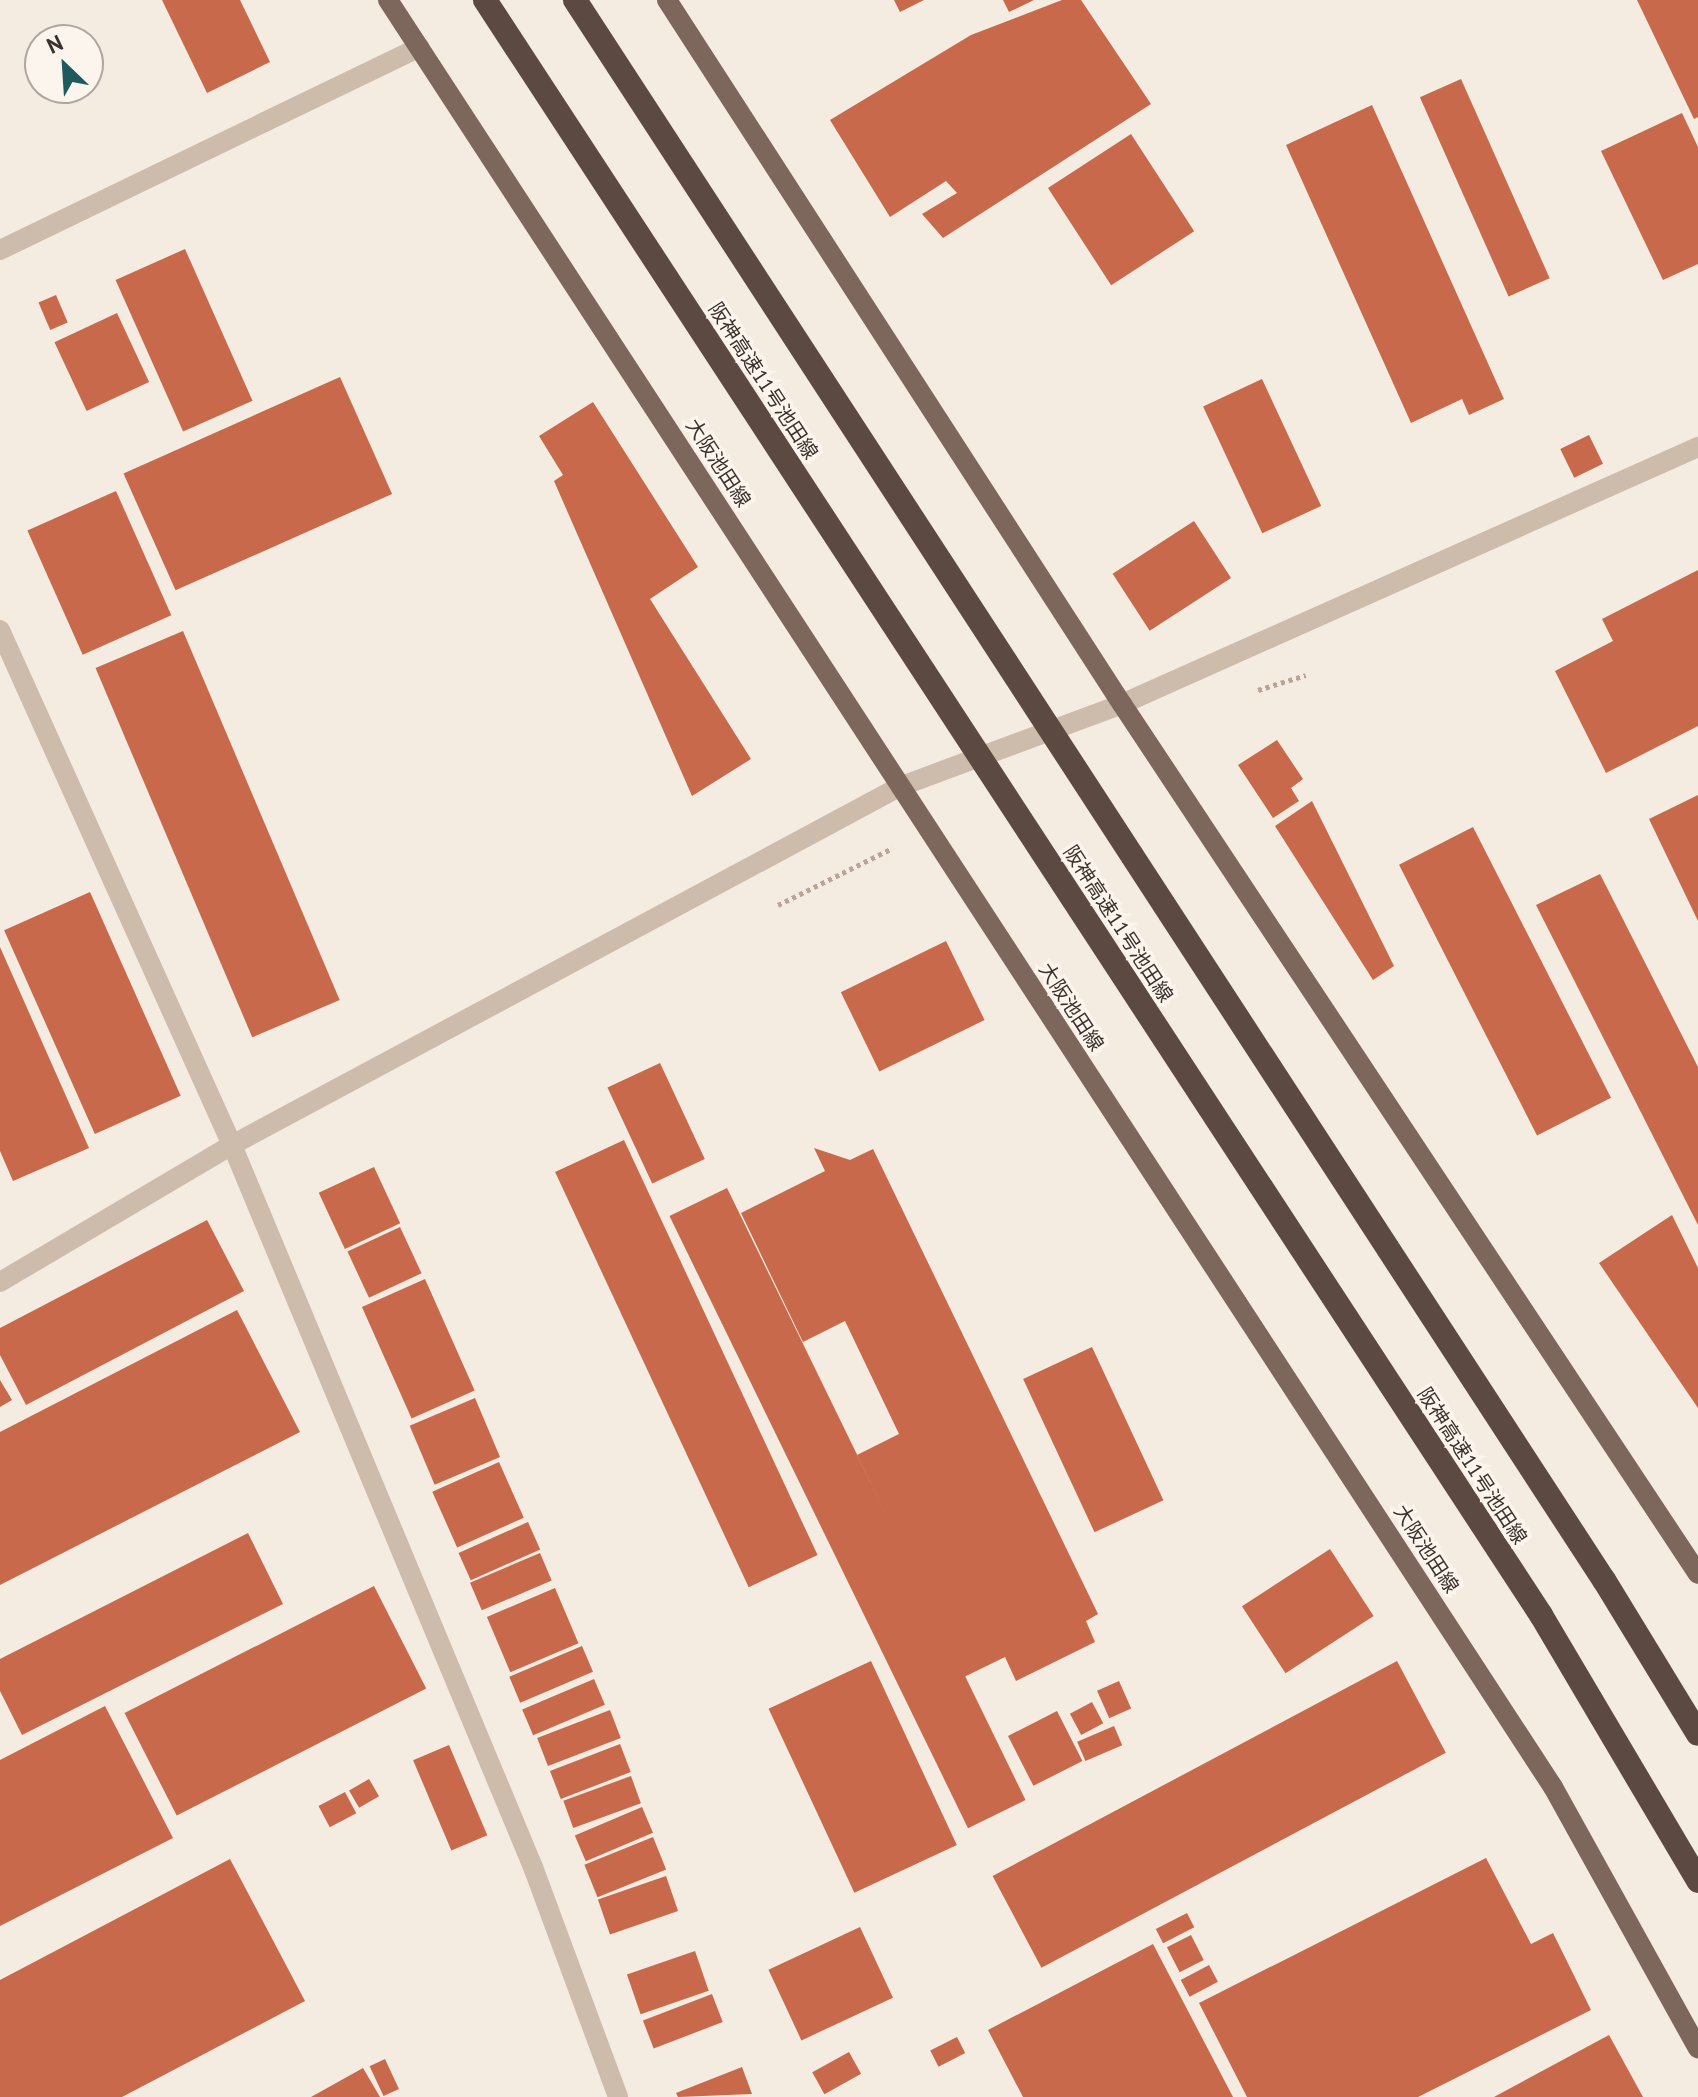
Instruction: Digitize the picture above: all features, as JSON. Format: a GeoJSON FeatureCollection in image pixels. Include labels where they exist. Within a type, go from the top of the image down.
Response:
{"type":"FeatureCollection","features":[{"type":"Feature","properties":{"kind":"highway","name":"阪神高速11号池田線"},"geometry":{"type":"LineString","coordinates":[[485,0],[1532,1602],[1698,1881]]}},
{"type":"Feature","properties":{"kind":"highway"},"geometry":{"type":"LineString","coordinates":[[575,0],[1604,1580],[1698,1734]]}},
{"type":"Feature","properties":{"kind":"main road","name":"大阪池田線"},"geometry":{"type":"LineString","coordinates":[[388,0],[1553,1787],[1698,2049]]}},
{"type":"Feature","properties":{"kind":"main road"},"geometry":{"type":"LineString","coordinates":[[667,0],[1122,704],[1698,1574]]}},
{"type":"Feature","properties":{"kind":"street"},"geometry":{"type":"LineString","coordinates":[[0,250],[419,47]]}},
{"type":"Feature","properties":{"kind":"street"},"geometry":{"type":"LineString","coordinates":[[0,1282],[232,1145],[899,787],[1122,704],[1698,447]]}},
{"type":"Feature","properties":{"kind":"street"},"geometry":{"type":"LineString","coordinates":[[0,630],[232,1145],[533,1867],[618,2097]]}},
{"type":"Feature","properties":{"kind":"path"},"geometry":{"type":"LineString","coordinates":[[1250,693],[1306,675]]}},
{"type":"Feature","properties":{"kind":"path"},"geometry":{"type":"LineString","coordinates":[[778,905],[856,864]]}},
{"type":"Feature","properties":{"kind":"building"},"geometry":{"type":"Polygon","coordinates":[[[162,0],[240,0],[270,62],[207,93],[162,0]]]}},
{"type":"Feature","properties":{"kind":"building"},"geometry":{"type":"Polygon","coordinates":[[[894,0],[924,0],[900,12],[894,0]]]}},
{"type":"Feature","properties":{"kind":"building"},"geometry":{"type":"Polygon","coordinates":[[[1003,0],[1034,0],[1009,12],[1003,0]]]}},
{"type":"Feature","properties":{"kind":"building"},"geometry":{"type":"Polygon","coordinates":[[[1062,0],[1081,0],[1151,104],[943,238],[922,214],[957,193],[946,181],[890,217],[830,120],[971,35],[1062,0]]]}},
{"type":"Feature","properties":{"kind":"building"},"geometry":{"type":"Polygon","coordinates":[[[1637,0],[1698,0],[1698,117],[1694,119],[1637,0]]]}},
{"type":"Feature","properties":{"kind":"building"},"geometry":{"type":"Polygon","coordinates":[[[1461,79],[1550,278],[1509,296],[1420,97],[1461,79]]]}},
{"type":"Feature","properties":{"kind":"building"},"geometry":{"type":"Polygon","coordinates":[[[1372,105],[1504,399],[1469,415],[1462,399],[1411,423],[1286,145],[1372,105]]]}},
{"type":"Feature","properties":{"kind":"building"},"geometry":{"type":"Polygon","coordinates":[[[1682,113],[1698,147],[1698,264],[1663,280],[1601,151],[1682,113]]]}},
{"type":"Feature","properties":{"kind":"building"},"geometry":{"type":"Polygon","coordinates":[[[1131,134],[1194,231],[1111,285],[1048,188],[1131,134]]]}},
{"type":"Feature","properties":{"kind":"building"},"geometry":{"type":"Polygon","coordinates":[[[185,249],[253,401],[183,432],[116,280],[185,249]]]}},
{"type":"Feature","properties":{"kind":"building"},"geometry":{"type":"Polygon","coordinates":[[[56,295],[68,323],[50,330],[39,302],[56,295]]]}},
{"type":"Feature","properties":{"kind":"building"},"geometry":{"type":"Polygon","coordinates":[[[117,313],[149,382],[87,411],[54,342],[117,313]]]}},
{"type":"Feature","properties":{"kind":"building"},"geometry":{"type":"Polygon","coordinates":[[[340,377],[392,494],[176,590],[123,473],[340,377]]]}},
{"type":"Feature","properties":{"kind":"building"},"geometry":{"type":"Polygon","coordinates":[[[1262,379],[1321,506],[1262,533],[1203,406],[1262,379]]]}},
{"type":"Feature","properties":{"kind":"building"},"geometry":{"type":"Polygon","coordinates":[[[593,402],[698,567],[650,599],[751,759],[692,796],[554,481],[563,475],[539,436],[593,402]]]}},
{"type":"Feature","properties":{"kind":"building"},"geometry":{"type":"Polygon","coordinates":[[[1589,435],[1603,464],[1574,478],[1560,449],[1589,435]]]}},
{"type":"Feature","properties":{"kind":"building"},"geometry":{"type":"Polygon","coordinates":[[[116,491],[171,615],[83,655],[27,530],[116,491]]]}},
{"type":"Feature","properties":{"kind":"building"},"geometry":{"type":"Polygon","coordinates":[[[1194,521],[1231,578],[1150,631],[1113,574],[1194,521]]]}},
{"type":"Feature","properties":{"kind":"building"},"geometry":{"type":"Polygon","coordinates":[[[1698,570],[1698,726],[1606,773],[1555,671],[1613,641],[1602,619],[1698,570]]]}},
{"type":"Feature","properties":{"kind":"building"},"geometry":{"type":"Polygon","coordinates":[[[183,631],[340,1000],[252,1037],[96,668],[183,631]]]}},
{"type":"Feature","properties":{"kind":"building"},"geometry":{"type":"Polygon","coordinates":[[[1277,740],[1303,779],[1291,788],[1299,801],[1273,818],[1238,765],[1277,740]]]}},
{"type":"Feature","properties":{"kind":"building"},"geometry":{"type":"Polygon","coordinates":[[[1698,795],[1698,921],[1649,819],[1698,795]]]}},
{"type":"Feature","properties":{"kind":"building"},"geometry":{"type":"Polygon","coordinates":[[[1312,801],[1394,966],[1373,980],[1275,826],[1312,801]]]}},
{"type":"Feature","properties":{"kind":"building"},"geometry":{"type":"Polygon","coordinates":[[[1473,827],[1611,1098],[1537,1136],[1399,865],[1473,827]]]}},
{"type":"Feature","properties":{"kind":"building"},"geometry":{"type":"Polygon","coordinates":[[[1600,874],[1698,1067],[1698,1225],[1536,905],[1600,874]]]}},
{"type":"Feature","properties":{"kind":"building"},"geometry":{"type":"Polygon","coordinates":[[[90,892],[181,1096],[95,1134],[4,930],[90,892]]]}},
{"type":"Feature","properties":{"kind":"building"},"geometry":{"type":"Polygon","coordinates":[[[946,941],[985,1020],[879,1071],[841,992],[946,941]]]}},
{"type":"Feature","properties":{"kind":"building"},"geometry":{"type":"Polygon","coordinates":[[[0,947],[89,1148],[13,1181],[0,1151],[0,947]]]}},
{"type":"Feature","properties":{"kind":"building"},"geometry":{"type":"Polygon","coordinates":[[[660,1063],[705,1159],[652,1184],[607,1088],[660,1063]]]}},
{"type":"Feature","properties":{"kind":"building"},"geometry":{"type":"Polygon","coordinates":[[[624,1140],[818,1555],[749,1587],[555,1172],[624,1140]]]}},
{"type":"Feature","properties":{"kind":"building"},"geometry":{"type":"Polygon","coordinates":[[[814,1148],[850,1160],[873,1149],[1098,1614],[1086,1621],[1095,1642],[1016,1681],[1005,1657],[964,1677],[857,1455],[899,1434],[845,1321],[803,1342],[741,1213],[825,1171],[814,1148]]]}},
{"type":"Feature","properties":{"kind":"building"},"geometry":{"type":"Polygon","coordinates":[[[374,1167],[400,1223],[345,1249],[319,1193],[374,1167]]]}},
{"type":"Feature","properties":{"kind":"building"},"geometry":{"type":"Polygon","coordinates":[[[727,1188],[1026,1800],[968,1828],[669,1216],[727,1188]]]}},
{"type":"Feature","properties":{"kind":"building"},"geometry":{"type":"Polygon","coordinates":[[[1672,1215],[1698,1268],[1698,1408],[1599,1263],[1672,1215]]]}},
{"type":"Feature","properties":{"kind":"building"},"geometry":{"type":"Polygon","coordinates":[[[207,1220],[244,1291],[26,1405],[0,1355],[0,1328],[207,1220]]]}},
{"type":"Feature","properties":{"kind":"building"},"geometry":{"type":"Polygon","coordinates":[[[400,1227],[422,1273],[369,1298],[347,1252],[400,1227]]]}},
{"type":"Feature","properties":{"kind":"building"},"geometry":{"type":"Polygon","coordinates":[[[425,1279],[475,1390],[412,1419],[362,1307],[425,1279]]]}},
{"type":"Feature","properties":{"kind":"building"},"geometry":{"type":"Polygon","coordinates":[[[237,1310],[300,1432],[0,1585],[0,1432],[237,1310]]]}},
{"type":"Feature","properties":{"kind":"building"},"geometry":{"type":"Polygon","coordinates":[[[1092,1347],[1163,1500],[1095,1532],[1023,1379],[1092,1347]]]}},
{"type":"Feature","properties":{"kind":"building"},"geometry":{"type":"Polygon","coordinates":[[[0,1380],[12,1400],[0,1407],[0,1380]]]}},
{"type":"Feature","properties":{"kind":"building"},"geometry":{"type":"Polygon","coordinates":[[[475,1398],[500,1457],[435,1485],[410,1426],[475,1398]]]}},
{"type":"Feature","properties":{"kind":"building"},"geometry":{"type":"Polygon","coordinates":[[[499,1462],[524,1518],[457,1547],[432,1492],[499,1462]]]}},
{"type":"Feature","properties":{"kind":"building"},"geometry":{"type":"Polygon","coordinates":[[[528,1522],[540,1549],[471,1580],[459,1553],[528,1522]]]}},
{"type":"Feature","properties":{"kind":"building"},"geometry":{"type":"Polygon","coordinates":[[[248,1533],[283,1604],[22,1735],[0,1691],[0,1659],[248,1533]]]}},
{"type":"Feature","properties":{"kind":"building"},"geometry":{"type":"Polygon","coordinates":[[[1330,1549],[1374,1616],[1286,1673],[1242,1606],[1330,1549]]]}},
{"type":"Feature","properties":{"kind":"building"},"geometry":{"type":"Polygon","coordinates":[[[540,1553],[552,1581],[482,1610],[470,1583],[540,1553]]]}},
{"type":"Feature","properties":{"kind":"building"},"geometry":{"type":"Polygon","coordinates":[[[374,1586],[426,1688],[177,1816],[125,1713],[374,1586]]]}},
{"type":"Feature","properties":{"kind":"building"},"geometry":{"type":"Polygon","coordinates":[[[555,1588],[578,1643],[510,1672],[487,1617],[555,1588]]]}},
{"type":"Feature","properties":{"kind":"building"},"geometry":{"type":"Polygon","coordinates":[[[582,1646],[593,1672],[520,1703],[509,1677],[582,1646]]]}},
{"type":"Feature","properties":{"kind":"building"},"geometry":{"type":"Polygon","coordinates":[[[871,1661],[957,1845],[854,1893],[769,1709],[871,1661]]]}},
{"type":"Feature","properties":{"kind":"building"},"geometry":{"type":"Polygon","coordinates":[[[1397,1661],[1446,1753],[1041,1968],[993,1876],[1397,1661]]]}},
{"type":"Feature","properties":{"kind":"building"},"geometry":{"type":"Polygon","coordinates":[[[594,1679],[605,1705],[533,1735],[522,1709],[594,1679]]]}},
{"type":"Feature","properties":{"kind":"building"},"geometry":{"type":"Polygon","coordinates":[[[1119,1681],[1131,1708],[1109,1718],[1097,1691],[1119,1681]]]}},
{"type":"Feature","properties":{"kind":"building"},"geometry":{"type":"Polygon","coordinates":[[[1092,1702],[1103,1723],[1081,1735],[1070,1714],[1092,1702]]]}},
{"type":"Feature","properties":{"kind":"building"},"geometry":{"type":"Polygon","coordinates":[[[105,1706],[173,1838],[0,1926],[0,1760],[105,1706]]]}},
{"type":"Feature","properties":{"kind":"building"},"geometry":{"type":"Polygon","coordinates":[[[610,1710],[621,1738],[548,1766],[537,1738],[610,1710]]]}},
{"type":"Feature","properties":{"kind":"building"},"geometry":{"type":"Polygon","coordinates":[[[1057,1711],[1082,1761],[1033,1786],[1008,1736],[1057,1711]]]}},
{"type":"Feature","properties":{"kind":"building"},"geometry":{"type":"Polygon","coordinates":[[[1114,1726],[1122,1745],[1085,1761],[1077,1742],[1114,1726]]]}},
{"type":"Feature","properties":{"kind":"building"},"geometry":{"type":"Polygon","coordinates":[[[620,1744],[631,1772],[561,1799],[550,1771],[620,1744]]]}},
{"type":"Feature","properties":{"kind":"building"},"geometry":{"type":"Polygon","coordinates":[[[449,1745],[487,1835],[451,1850],[413,1760],[449,1745]]]}},
{"type":"Feature","properties":{"kind":"building"},"geometry":{"type":"Polygon","coordinates":[[[631,1776],[641,1803],[573,1828],[563,1801],[631,1776]]]}},
{"type":"Feature","properties":{"kind":"building"},"geometry":{"type":"Polygon","coordinates":[[[369,1779],[379,1796],[359,1808],[349,1790],[369,1779]]]}},
{"type":"Feature","properties":{"kind":"building"},"geometry":{"type":"Polygon","coordinates":[[[345,1792],[356,1813],[330,1827],[319,1806],[345,1792]]]}},
{"type":"Feature","properties":{"kind":"building"},"geometry":{"type":"Polygon","coordinates":[[[642,1807],[653,1833],[586,1861],[575,1836],[642,1807]]]}},
{"type":"Feature","properties":{"kind":"building"},"geometry":{"type":"Polygon","coordinates":[[[653,1837],[666,1869],[597,1897],[584,1865],[653,1837]]]}},
{"type":"Feature","properties":{"kind":"building"},"geometry":{"type":"Polygon","coordinates":[[[1486,1858],[1531,1944],[1553,1933],[1591,2010],[1418,2097],[1247,2097],[1199,2003],[1486,1858]]]}},
{"type":"Feature","properties":{"kind":"building"},"geometry":{"type":"Polygon","coordinates":[[[230,1859],[305,2001],[122,2097],[0,2097],[0,1980],[230,1859]]]}},
{"type":"Feature","properties":{"kind":"building"},"geometry":{"type":"Polygon","coordinates":[[[666,1876],[678,1911],[610,1934],[598,1899],[666,1876]]]}},
{"type":"Feature","properties":{"kind":"building"},"geometry":{"type":"Polygon","coordinates":[[[1187,1913],[1194,1927],[1163,1943],[1156,1929],[1187,1913]]]}},
{"type":"Feature","properties":{"kind":"building"},"geometry":{"type":"Polygon","coordinates":[[[860,1927],[893,1998],[801,2040],[768,1970],[860,1927]]]}},
{"type":"Feature","properties":{"kind":"building"},"geometry":{"type":"Polygon","coordinates":[[[1191,1935],[1204,1960],[1180,1972],[1167,1947],[1191,1935]]]}},
{"type":"Feature","properties":{"kind":"building"},"geometry":{"type":"Polygon","coordinates":[[[1153,1944],[1233,2097],[1023,2097],[988,2030],[1153,1944]]]}},
{"type":"Feature","properties":{"kind":"building"},"geometry":{"type":"Polygon","coordinates":[[[695,1951],[709,1991],[641,2014],[627,1974],[695,1951]]]}},
{"type":"Feature","properties":{"kind":"building"},"geometry":{"type":"Polygon","coordinates":[[[1209,1965],[1218,1982],[1190,1997],[1181,1980],[1209,1965]]]}},
{"type":"Feature","properties":{"kind":"building"},"geometry":{"type":"Polygon","coordinates":[[[712,1994],[723,2022],[654,2049],[643,2021],[712,1994]]]}},
{"type":"Feature","properties":{"kind":"building"},"geometry":{"type":"Polygon","coordinates":[[[1609,2035],[1643,2097],[1494,2097],[1609,2035]]]}},
{"type":"Feature","properties":{"kind":"building"},"geometry":{"type":"Polygon","coordinates":[[[957,2037],[965,2053],[938,2067],[930,2051],[957,2037]]]}},
{"type":"Feature","properties":{"kind":"building"},"geometry":{"type":"Polygon","coordinates":[[[849,2052],[861,2074],[824,2094],[812,2072],[849,2052]]]}},
{"type":"Feature","properties":{"kind":"building"},"geometry":{"type":"Polygon","coordinates":[[[385,2059],[399,2089],[384,2096],[370,2066],[385,2059]]]}},
{"type":"Feature","properties":{"kind":"building"},"geometry":{"type":"Polygon","coordinates":[[[742,2067],[752,2094],[678,2097],[676,2093],[742,2067]]]}},
{"type":"Feature","properties":{"kind":"building"},"geometry":{"type":"Polygon","coordinates":[[[363,2068],[380,2097],[311,2097],[363,2068]]]}}]}
